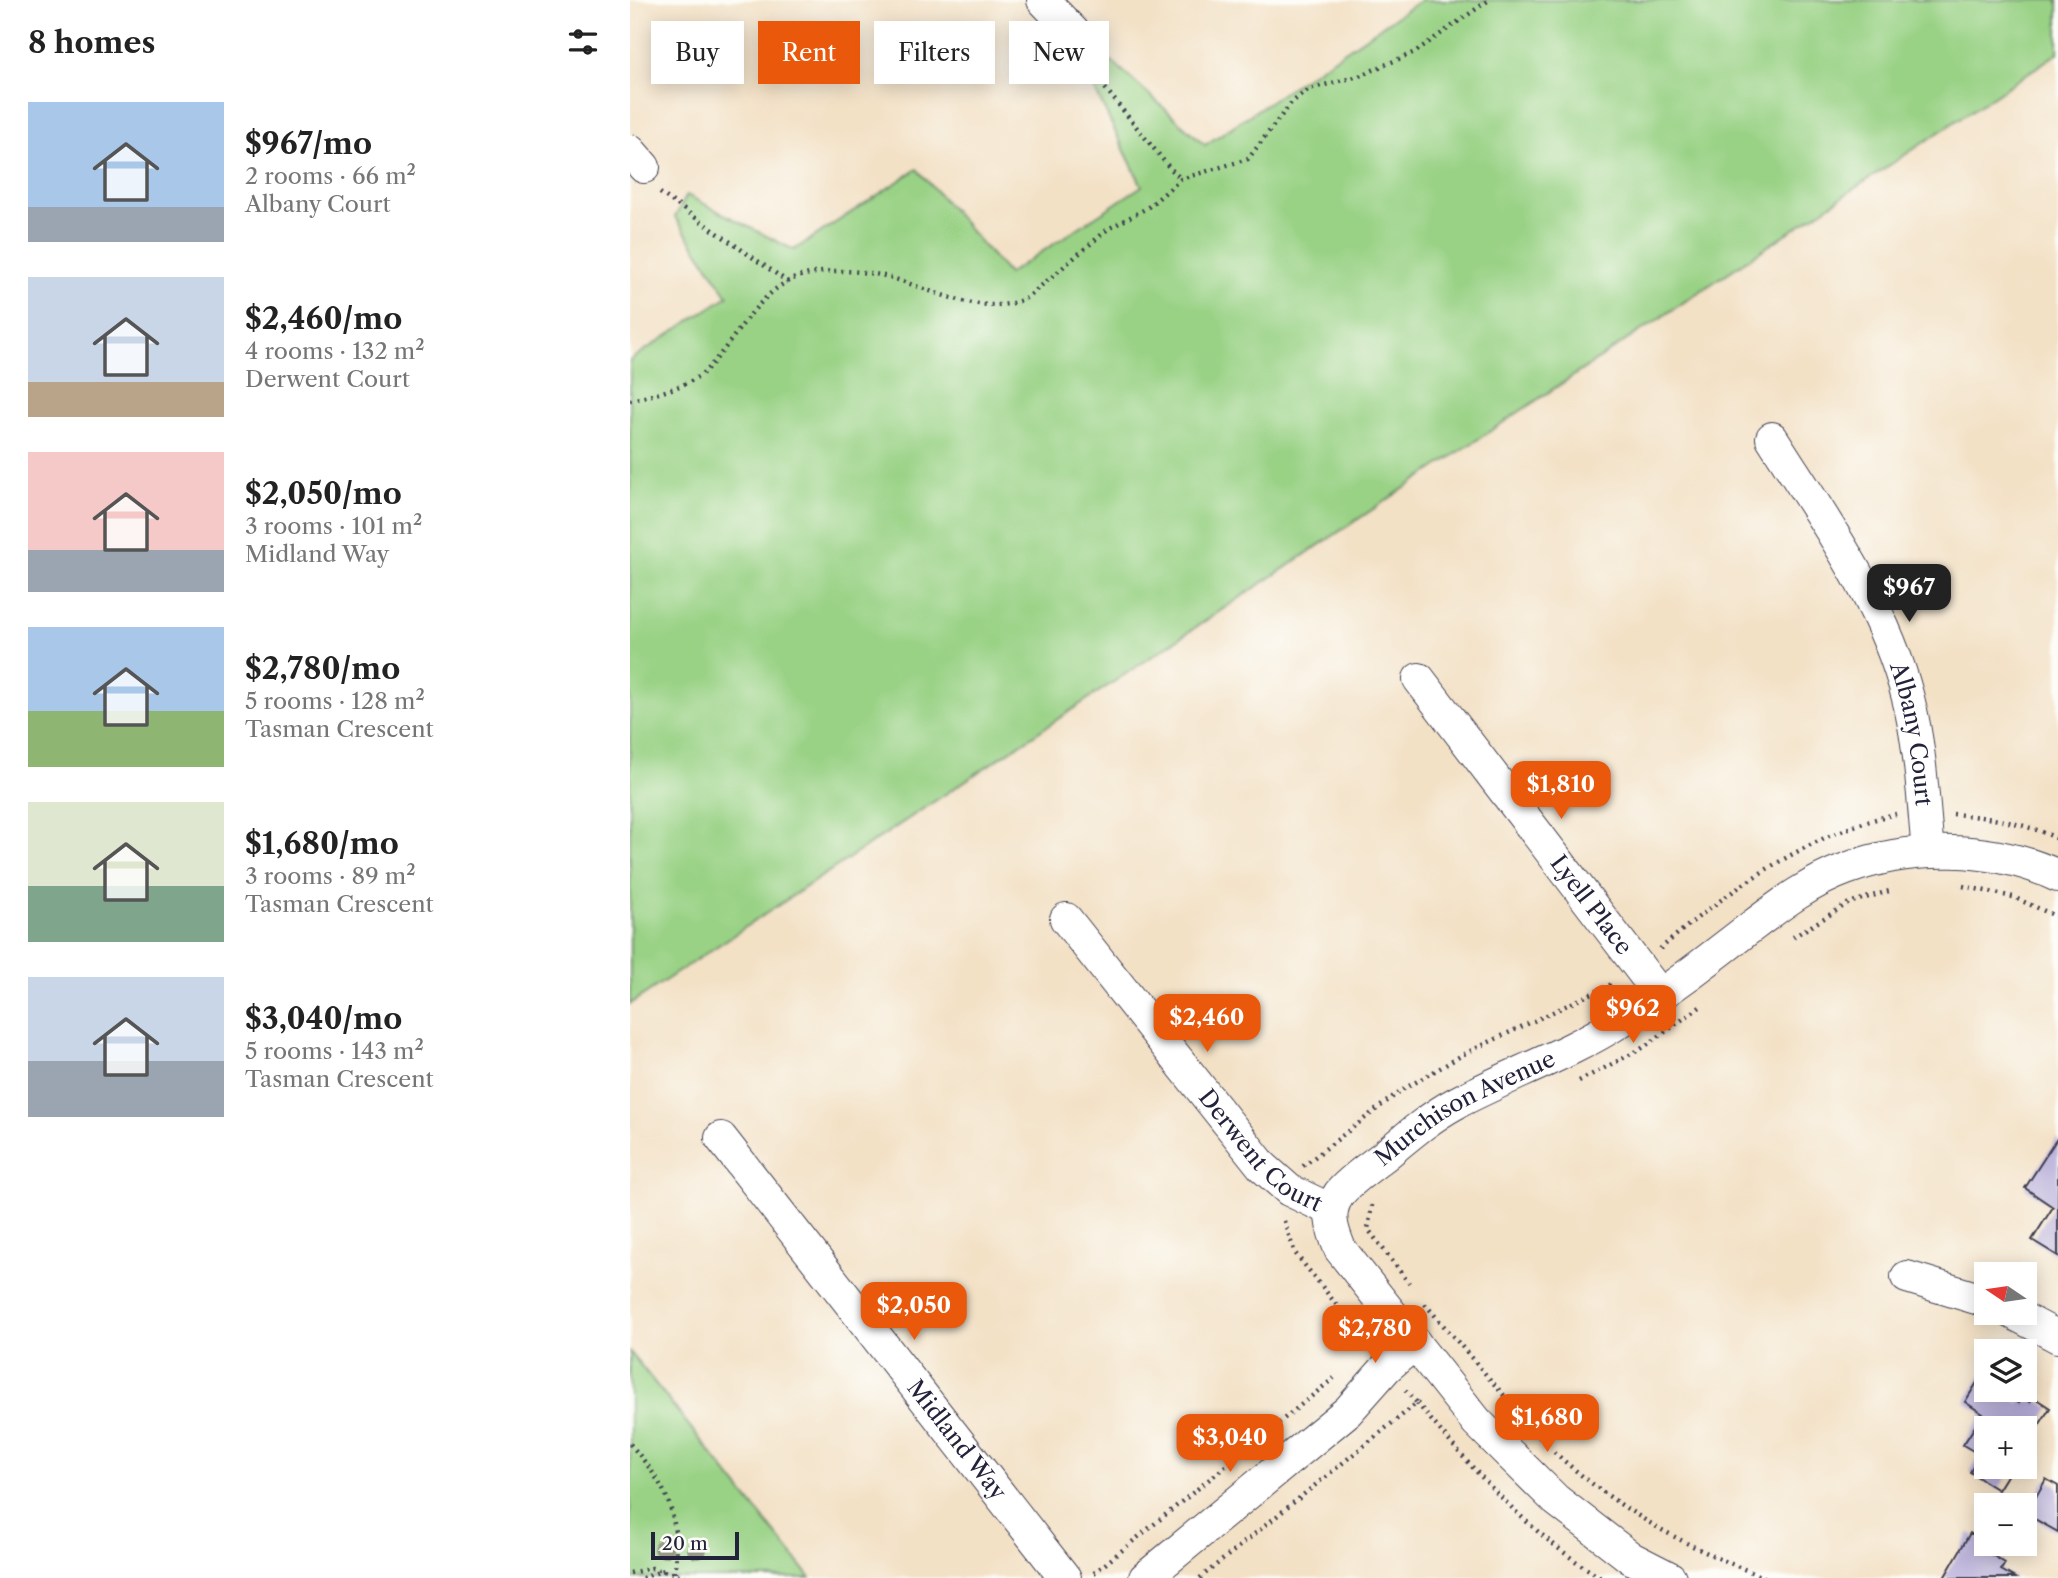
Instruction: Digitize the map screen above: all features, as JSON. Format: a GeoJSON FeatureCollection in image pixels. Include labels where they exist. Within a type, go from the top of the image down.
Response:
{"type":"FeatureCollection","features":[{"type":"Feature","properties":{"kind":"street"},"geometry":{"type":"LineString","coordinates":[[1044,0],[1064,21]]}},
{"type":"Feature","properties":{"kind":"street","name":"Albany Court"},"geometry":{"type":"LineString","coordinates":[[1772,438],[1851,562],[1878,618],[1908,695],[1918,743],[1927,852]]}},
{"type":"Feature","properties":{"kind":"street","name":"Lyell Place"},"geometry":{"type":"LineString","coordinates":[[1419,679],[1661,996]]}},
{"type":"Feature","properties":{"kind":"street","name":"Murchison Avenue"},"geometry":{"type":"LineString","coordinates":[[1331,1210],[1340,1193],[1443,1112],[1499,1082],[1583,1044],[1661,996],[1814,883],[1878,859],[1927,852],[1959,852],[2007,859],[2058,876]]}},
{"type":"Feature","properties":{"kind":"street","name":"Derwent Court"},"geometry":{"type":"LineString","coordinates":[[1066,919],[1264,1167],[1287,1189],[1331,1210]]}},
{"type":"Feature","properties":{"kind":"street","name":"Midland Way"},"geometry":{"type":"LineString","coordinates":[[721,1138],[1065,1578]]}},
{"type":"Feature","properties":{"kind":"street"},"geometry":{"type":"LineString","coordinates":[[1331,1210],[1334,1236],[1351,1267],[1477,1422],[1556,1500],[1632,1558],[1670,1578]]}},
{"type":"Feature","properties":{"kind":"street"},"geometry":{"type":"LineString","coordinates":[[1907,1278],[1974,1298]]}},
{"type":"Feature","properties":{"kind":"street"},"geometry":{"type":"LineString","coordinates":[[2034,1325],[2058,1338]]}},
{"type":"Feature","properties":{"kind":"street"},"geometry":{"type":"LineString","coordinates":[[1145,1578],[1348,1411],[1387,1367],[1422,1352]]}},
{"type":"Feature","properties":{"kind":"path"},"geometry":{"type":"LineString","coordinates":[[630,400],[648,396],[702,375],[776,288],[800,276],[837,270],[879,275],[985,306],[1015,304],[1028,297],[1108,229],[1147,208],[1181,179],[1248,159],[1291,103],[1309,89],[1359,76],[1415,52],[1489,0]]}},
{"type":"Feature","properties":{"kind":"path"},"geometry":{"type":"LineString","coordinates":[[1102,84],[1181,179]]}},
{"type":"Feature","properties":{"kind":"path"},"geometry":{"type":"LineString","coordinates":[[637,159],[662,195],[788,282]]}},
{"type":"Feature","properties":{"kind":"path"},"geometry":{"type":"LineString","coordinates":[[1371,1348],[1295,1253],[1284,1227],[1283,1200],[1304,1164],[1399,1092],[1464,1054],[1591,996],[1640,967],[1682,930],[1792,853],[1848,828],[1894,814],[1924,811],[1982,817],[2043,831],[2058,839]]}},
{"type":"Feature","properties":{"kind":"path"},"geometry":{"type":"LineString","coordinates":[[1955,885],[2013,897],[2058,917]]}},
{"type":"Feature","properties":{"kind":"path"},"geometry":{"type":"LineString","coordinates":[[1783,944],[1849,903],[1894,889]]}},
{"type":"Feature","properties":{"kind":"path"},"geometry":{"type":"LineString","coordinates":[[1568,1086],[1641,1049],[1704,1004]]}},
{"type":"Feature","properties":{"kind":"path"},"geometry":{"type":"LineString","coordinates":[[1376,1199],[1370,1207],[1368,1228],[1412,1287]]}},
{"type":"Feature","properties":{"kind":"path"},"geometry":{"type":"LineString","coordinates":[[1419,1297],[1547,1445],[1594,1488],[1693,1549],[1766,1578]]}},
{"type":"Feature","properties":{"kind":"path"},"geometry":{"type":"LineString","coordinates":[[1088,1578],[1340,1373]]}},
{"type":"Feature","properties":{"kind":"path"},"geometry":{"type":"LineString","coordinates":[[1417,1403],[1492,1491],[1534,1530],[1601,1578]]}},
{"type":"Feature","properties":{"kind":"path"},"geometry":{"type":"LineString","coordinates":[[630,1444],[661,1482],[668,1496],[676,1520],[675,1573]]}},
{"type":"Feature","properties":{"kind":"path"},"geometry":{"type":"LineString","coordinates":[[630,1573],[652,1568],[690,1578]]}},
{"type":"Feature","properties":{"kind":"path"},"geometry":{"type":"LineString","coordinates":[[642,1578],[665,1570]]}},
{"type":"Feature","properties":{"kind":"green space"},"geometry":{"type":"Polygon","coordinates":[[[1421,0],[2058,0],[2058,53],[630,1004],[630,360],[728,296],[675,217],[687,195],[794,250],[917,169],[1008,274],[1142,186],[1092,84],[1109,84],[1109,64],[1112,61],[1205,145],[1421,0]]]}},
{"type":"Feature","properties":{"kind":"green space"},"geometry":{"type":"Polygon","coordinates":[[[630,1352],[811,1578],[630,1578],[630,1352]]]}},
{"type":"Feature","properties":{"kind":"building"},"geometry":{"type":"Polygon","coordinates":[[[2058,1137],[2058,1256],[2032,1240],[2053,1207],[2025,1188],[2058,1137]]]}},
{"type":"Feature","properties":{"kind":"building"},"geometry":{"type":"Polygon","coordinates":[[[1974,1387],[1974,1402],[2019,1403],[2037,1402],[2037,1400],[2050,1408],[2037,1428],[2037,1416],[1982,1416],[1983,1414],[1965,1402],[1974,1387]]]}},
{"type":"Feature","properties":{"kind":"building"},"geometry":{"type":"Polygon","coordinates":[[[1974,1428],[1974,1451],[1963,1445],[1974,1428]]]}},
{"type":"Feature","properties":{"kind":"building"},"geometry":{"type":"Polygon","coordinates":[[[1981,1479],[2005,1479],[1998,1490],[1981,1479]]]}},
{"type":"Feature","properties":{"kind":"building"},"geometry":{"type":"Polygon","coordinates":[[[2046,1479],[2058,1486],[2058,1532],[2037,1520],[2037,1495],[2046,1479]]]}},
{"type":"Feature","properties":{"kind":"building"},"geometry":{"type":"Polygon","coordinates":[[[1970,1533],[1974,1535],[1974,1556],[1993,1556],[2005,1563],[2001,1570],[2015,1578],[1944,1578],[1970,1533]]]}}]}
